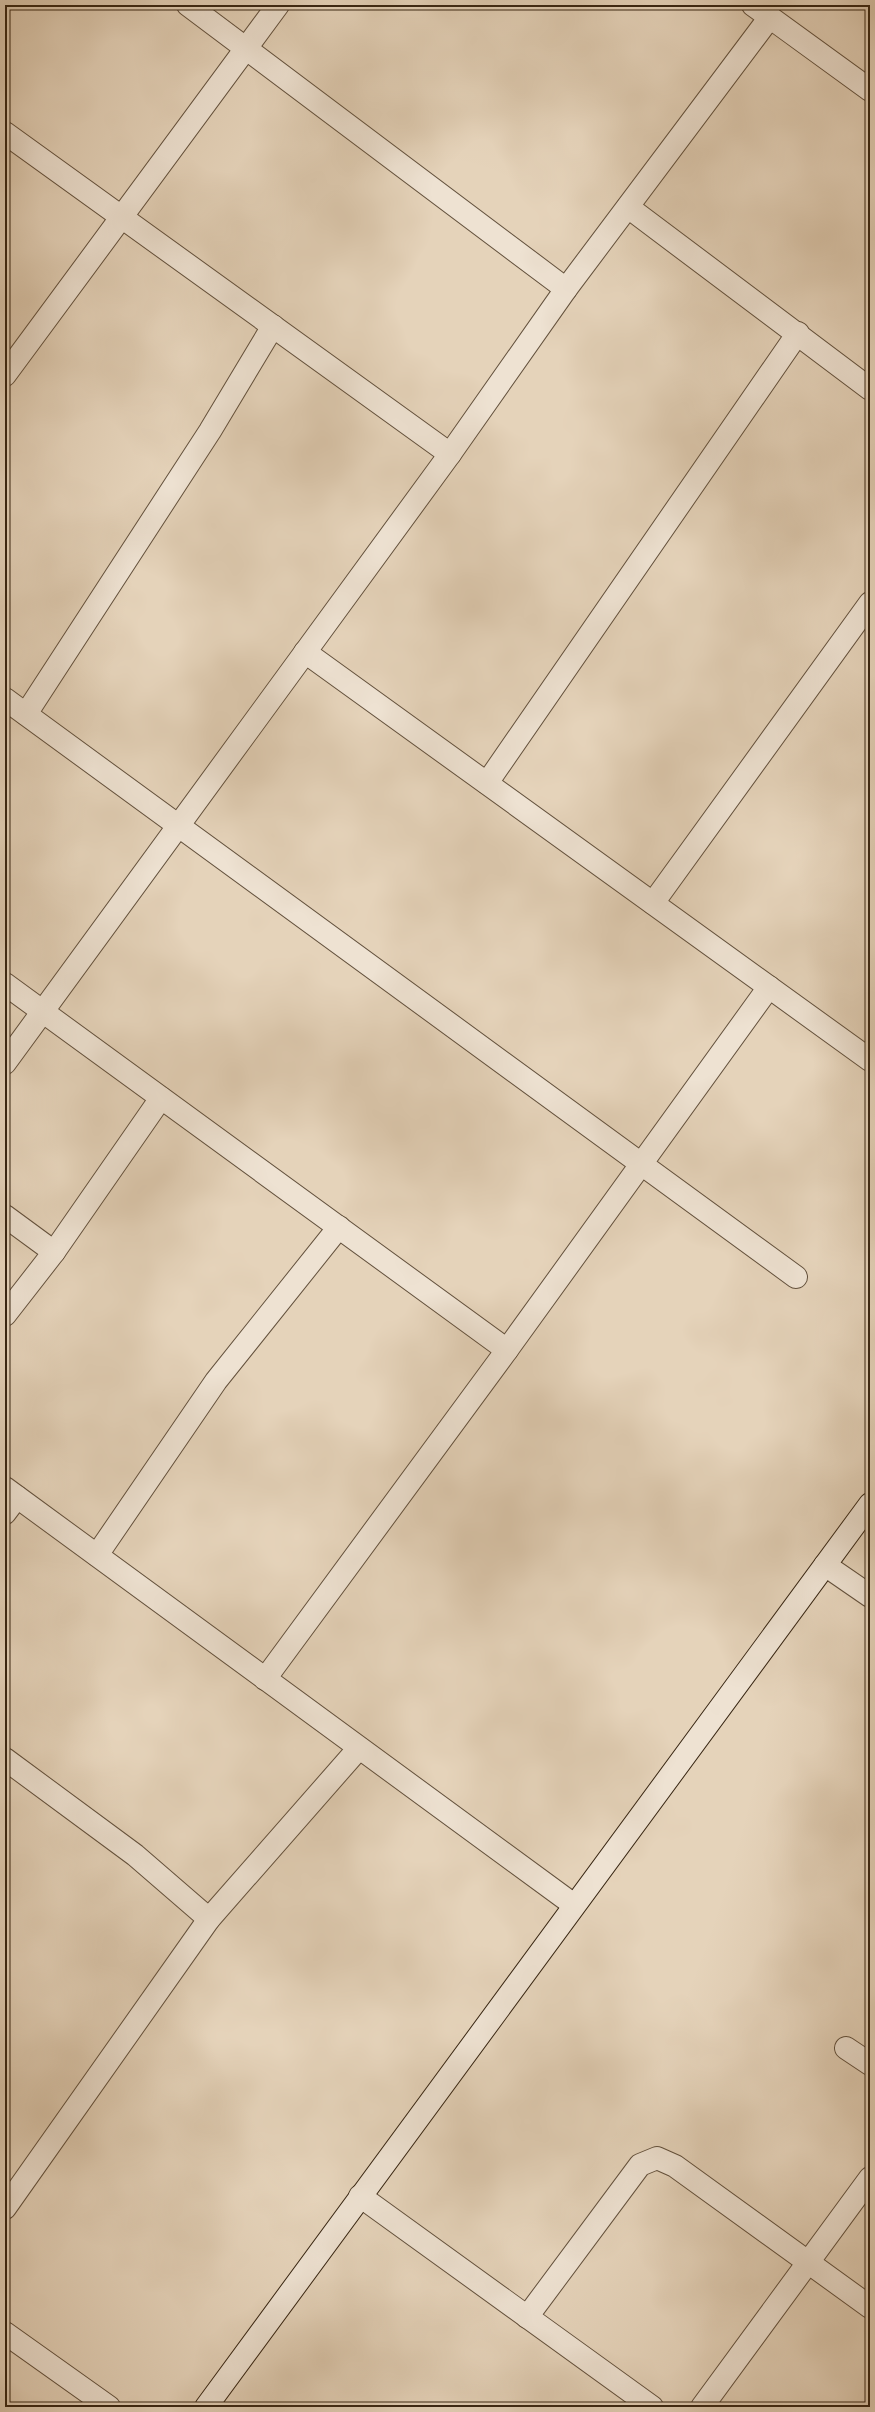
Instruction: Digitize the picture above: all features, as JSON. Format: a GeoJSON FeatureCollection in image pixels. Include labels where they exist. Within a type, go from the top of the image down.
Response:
{"type":"FeatureCollection","features":[{"type":"Feature","properties":{"kind":"street"},"geometry":{"type":"LineString","coordinates":[[188,5],[566,289]]}},
{"type":"Feature","properties":{"kind":"street"},"geometry":{"type":"LineString","coordinates":[[5,375],[278,5]]}},
{"type":"Feature","properties":{"kind":"street"},"geometry":{"type":"LineString","coordinates":[[5,1063],[450,454],[566,289],[628,207],[762,11],[870,90]]}},
{"type":"Feature","properties":{"kind":"street"},"geometry":{"type":"LineString","coordinates":[[5,133],[450,454]]}},
{"type":"Feature","properties":{"kind":"street"},"geometry":{"type":"LineString","coordinates":[[628,207],[798,333],[870,389]]}},
{"type":"Feature","properties":{"kind":"street"},"geometry":{"type":"LineString","coordinates":[[26,714],[210,431],[273,326]]}},
{"type":"Feature","properties":{"kind":"street"},"geometry":{"type":"LineString","coordinates":[[487,783],[798,333]]}},
{"type":"Feature","properties":{"kind":"street"},"geometry":{"type":"LineString","coordinates":[[653,903],[870,603]]}},
{"type":"Feature","properties":{"kind":"street"},"geometry":{"type":"LineString","coordinates":[[305,652],[870,1060]]}},
{"type":"Feature","properties":{"kind":"street"},"geometry":{"type":"LineString","coordinates":[[5,699],[796,1277]]}},
{"type":"Feature","properties":{"kind":"street"},"geometry":{"type":"LineString","coordinates":[[5,984],[507,1350]]}},
{"type":"Feature","properties":{"kind":"street"},"geometry":{"type":"LineString","coordinates":[[265,1679],[507,1350],[769,987]]}},
{"type":"Feature","properties":{"kind":"street"},"geometry":{"type":"LineString","coordinates":[[5,1315],[54,1252],[162,1098]]}},
{"type":"Feature","properties":{"kind":"street"},"geometry":{"type":"LineString","coordinates":[[5,1216],[54,1252]]}},
{"type":"Feature","properties":{"kind":"street"},"geometry":{"type":"LineString","coordinates":[[97,1555],[216,1381],[339,1227]]}},
{"type":"Feature","properties":{"kind":"street"},"geometry":{"type":"LineString","coordinates":[[9,1499],[97,1555],[574,1905]]}},
{"type":"Feature","properties":{"kind":"street"},"geometry":{"type":"LineString","coordinates":[[206,2407],[870,1504]]}},
{"type":"Feature","properties":{"kind":"street"},"geometry":{"type":"LineString","coordinates":[[825,1565],[870,1596]]}},
{"type":"Feature","properties":{"kind":"street"},"geometry":{"type":"LineString","coordinates":[[5,2208],[209,1919],[359,1748]]}},
{"type":"Feature","properties":{"kind":"street"},"geometry":{"type":"LineString","coordinates":[[5,1759],[135,1855],[209,1919]]}},
{"type":"Feature","properties":{"kind":"street"},"geometry":{"type":"LineString","coordinates":[[846,2048],[870,2064]]}},
{"type":"Feature","properties":{"kind":"street"},"geometry":{"type":"LineString","coordinates":[[527,2317],[640,2165],[657,2158],[675,2166],[870,2306]]}},
{"type":"Feature","properties":{"kind":"street"},"geometry":{"type":"LineString","coordinates":[[702,2407],[870,2178]]}},
{"type":"Feature","properties":{"kind":"street"},"geometry":{"type":"LineString","coordinates":[[360,2196],[652,2407]]}},
{"type":"Feature","properties":{"kind":"street"},"geometry":{"type":"LineString","coordinates":[[5,2333],[109,2407]]}}]}
